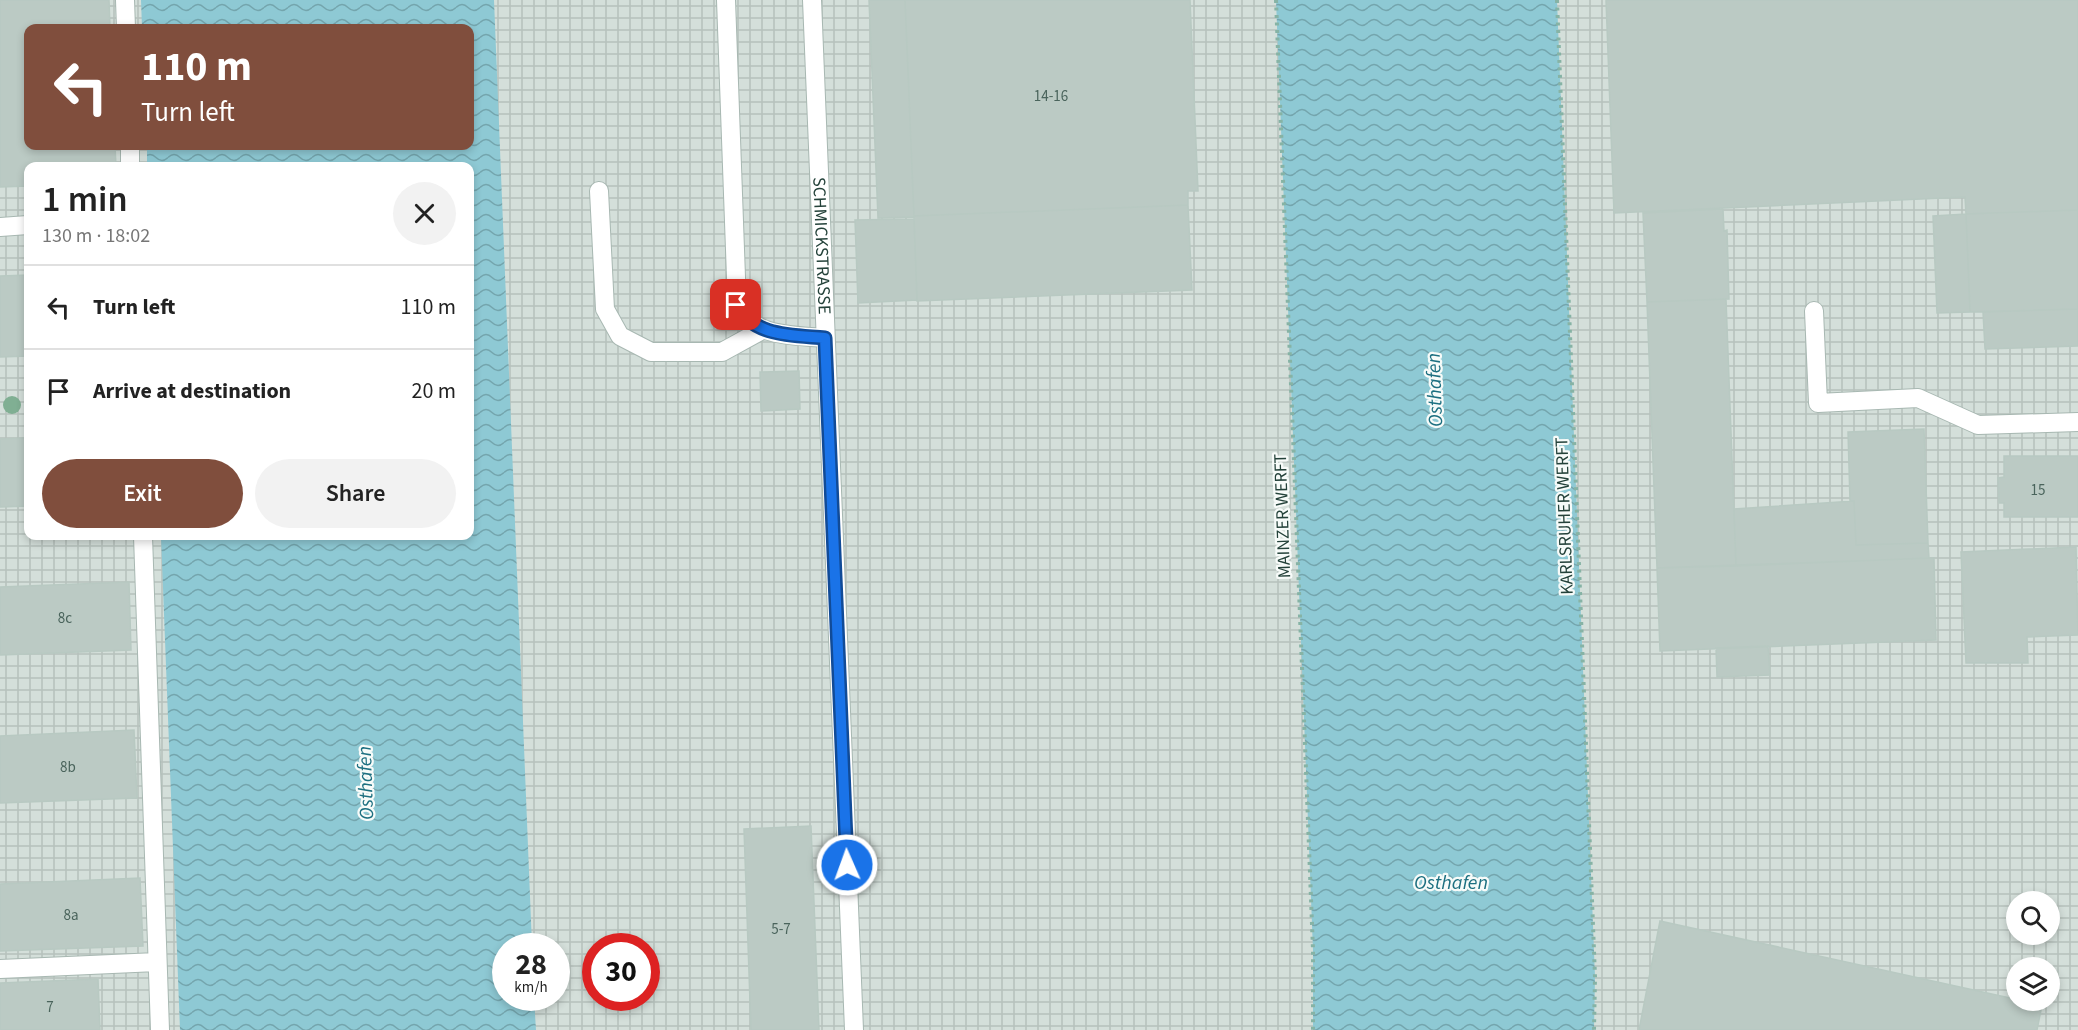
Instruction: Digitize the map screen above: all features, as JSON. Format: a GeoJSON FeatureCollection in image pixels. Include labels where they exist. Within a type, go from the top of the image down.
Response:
{"type":"FeatureCollection","features":[{"type":"Feature","properties":{"kind":"street"},"geometry":{"type":"LineString","coordinates":[[125,0],[126,24]]}},
{"type":"Feature","properties":{"kind":"street"},"geometry":{"type":"LineString","coordinates":[[726,0],[736,305],[745,320],[764,329],[786,335],[825,338]]}},
{"type":"Feature","properties":{"kind":"street","name":"SCHMICKSTRASSE"},"geometry":{"type":"LineString","coordinates":[[812,0],[854,1030]]}},
{"type":"Feature","properties":{"kind":"street"},"geometry":{"type":"LineString","coordinates":[[599,191],[605,309],[620,336],[651,352],[722,352],[764,329]]}},
{"type":"Feature","properties":{"kind":"street"},"geometry":{"type":"LineString","coordinates":[[0,227],[24,225]]}},
{"type":"Feature","properties":{"kind":"street"},"geometry":{"type":"LineString","coordinates":[[1814,311],[1818,403],[1918,398],[1978,424],[2078,422]]}},
{"type":"Feature","properties":{"kind":"street"},"geometry":{"type":"LineString","coordinates":[[143,540],[160,1030]]}},
{"type":"Feature","properties":{"kind":"street"},"geometry":{"type":"LineString","coordinates":[[0,969],[157,962]]}},
{"type":"Feature","properties":{"kind":"path","name":"MAINZER WERFT"},"geometry":{"type":"LineString","coordinates":[[1276,0],[1312,950],[1313,1030]]}},
{"type":"Feature","properties":{"kind":"path","name":"KARLSRUHER WERFT"},"geometry":{"type":"LineString","coordinates":[[1557,0],[1595,977],[1594,1030]]}},
{"type":"Feature","properties":{"kind":"shaded area","name":"Osthafen"},"geometry":{"type":"Polygon","coordinates":[[[0,0],[2078,0],[2078,1030],[0,1030],[0,0]]]}},
{"type":"Feature","properties":{"kind":"water","name":"Osthafen"},"geometry":{"type":"Polygon","coordinates":[[[141,0],[494,0],[531,933],[492,933],[492,1011],[535,1011],[536,1030],[180,1030],[161,540],[474,540],[474,162],[147,162],[147,150],[474,150],[474,24],[142,24],[141,0]]]}},
{"type":"Feature","properties":{"kind":"water","name":"Osthafen"},"geometry":{"type":"Polygon","coordinates":[[[1276,0],[1557,0],[1595,977],[1594,1030],[1313,1030],[1313,950],[1276,0]]]}},
{"type":"Feature","properties":{"kind":"building"},"geometry":{"type":"Polygon","coordinates":[[[0,0],[109,0],[110,24],[24,24],[24,150],[115,150],[116,162],[24,162],[24,186],[0,187],[0,0]]]}},
{"type":"Feature","properties":{"kind":"building"},"geometry":{"type":"Polygon","coordinates":[[[869,0],[905,0],[914,217],[878,218],[869,0]]]}},
{"type":"Feature","properties":{"kind":"building"},"geometry":{"type":"Polygon","coordinates":[[[905,0],[1190,0],[1198,191],[1188,191],[1188,205],[914,216],[905,0]]]}},
{"type":"Feature","properties":{"kind":"building"},"geometry":{"type":"Polygon","coordinates":[[[1606,0],[2078,0],[2078,210],[1966,214],[1965,197],[1614,213],[1606,0]]]}},
{"type":"Feature","properties":{"kind":"building"},"geometry":{"type":"Polygon","coordinates":[[[1188,205],[1192,290],[917,301],[914,216],[1188,205]]]}},
{"type":"Feature","properties":{"kind":"building"},"geometry":{"type":"Polygon","coordinates":[[[1723,209],[1724,231],[1727,230],[1729,299],[1647,302],[1643,213],[1723,209]]]}},
{"type":"Feature","properties":{"kind":"building"},"geometry":{"type":"Polygon","coordinates":[[[2078,210],[2078,309],[1970,312],[1966,214],[2078,210]]]}},
{"type":"Feature","properties":{"kind":"building"},"geometry":{"type":"Polygon","coordinates":[[[1966,214],[1970,312],[1937,313],[1933,216],[1966,214]]]}},
{"type":"Feature","properties":{"kind":"building"},"geometry":{"type":"Polygon","coordinates":[[[914,219],[917,300],[858,303],[855,220],[914,219]]]}},
{"type":"Feature","properties":{"kind":"building"},"geometry":{"type":"Polygon","coordinates":[[[24,275],[24,356],[0,357],[0,276],[24,275]]]}},
{"type":"Feature","properties":{"kind":"building"},"geometry":{"type":"Polygon","coordinates":[[[1726,299],[1736,566],[1657,568],[1647,302],[1726,299]]]}},
{"type":"Feature","properties":{"kind":"building"},"geometry":{"type":"Polygon","coordinates":[[[2078,309],[2078,346],[1985,349],[1983,312],[2078,309]]]}},
{"type":"Feature","properties":{"kind":"building"},"geometry":{"type":"Polygon","coordinates":[[[799,371],[800,409],[761,411],[760,372],[799,371]]]}},
{"type":"Feature","properties":{"kind":"building"},"geometry":{"type":"Polygon","coordinates":[[[1924,429],[1928,543],[1856,545],[1854,501],[1850,501],[1848,432],[1924,429]]]}},
{"type":"Feature","properties":{"kind":"building"},"geometry":{"type":"Polygon","coordinates":[[[24,438],[24,506],[0,507],[0,439],[24,438]]]}},
{"type":"Feature","properties":{"kind":"building"},"geometry":{"type":"Polygon","coordinates":[[[2004,456],[2078,456],[2078,517],[2004,517],[2004,503],[1999,503],[1998,478],[2004,477],[2004,456]]]}},
{"type":"Feature","properties":{"kind":"building"},"geometry":{"type":"Polygon","coordinates":[[[1854,501],[1856,545],[1928,543],[1929,558],[1736,566],[1734,509],[1854,501]]]}},
{"type":"Feature","properties":{"kind":"building"},"geometry":{"type":"Polygon","coordinates":[[[2076,547],[2078,635],[2027,637],[2028,663],[1966,663],[1961,552],[2076,547]]]}},
{"type":"Feature","properties":{"kind":"building"},"geometry":{"type":"Polygon","coordinates":[[[1934,558],[1936,640],[1660,651],[1657,568],[1934,558]]]}},
{"type":"Feature","properties":{"kind":"building"},"geometry":{"type":"Polygon","coordinates":[[[129,582],[131,650],[0,655],[0,587],[129,582]]]}},
{"type":"Feature","properties":{"kind":"building"},"geometry":{"type":"Polygon","coordinates":[[[1768,646],[1770,675],[1717,677],[1716,648],[1768,646]]]}},
{"type":"Feature","properties":{"kind":"building"},"geometry":{"type":"Polygon","coordinates":[[[134,730],[137,798],[0,803],[0,736],[134,730]]]}},
{"type":"Feature","properties":{"kind":"building"},"geometry":{"type":"Polygon","coordinates":[[[811,826],[819,1030],[751,1030],[744,829],[811,826]]]}},
{"type":"Feature","properties":{"kind":"building"},"geometry":{"type":"Polygon","coordinates":[[[140,878],[143,946],[0,951],[0,884],[140,878]]]}},
{"type":"Feature","properties":{"kind":"building"},"geometry":{"type":"Polygon","coordinates":[[[1660,921],[2006,997],[2006,1011],[2041,1011],[2037,1030],[1639,1030],[1660,921]]]}},
{"type":"Feature","properties":{"kind":"building"},"geometry":{"type":"Polygon","coordinates":[[[98,979],[100,1030],[0,1030],[0,983],[98,979]]]}},
{"type":"Feature","properties":{"kind":"route"},"geometry":{"type":"LineString","coordinates":[[736,305],[745,320],[764,329],[786,335],[825,338],[847,865]]}}]}
